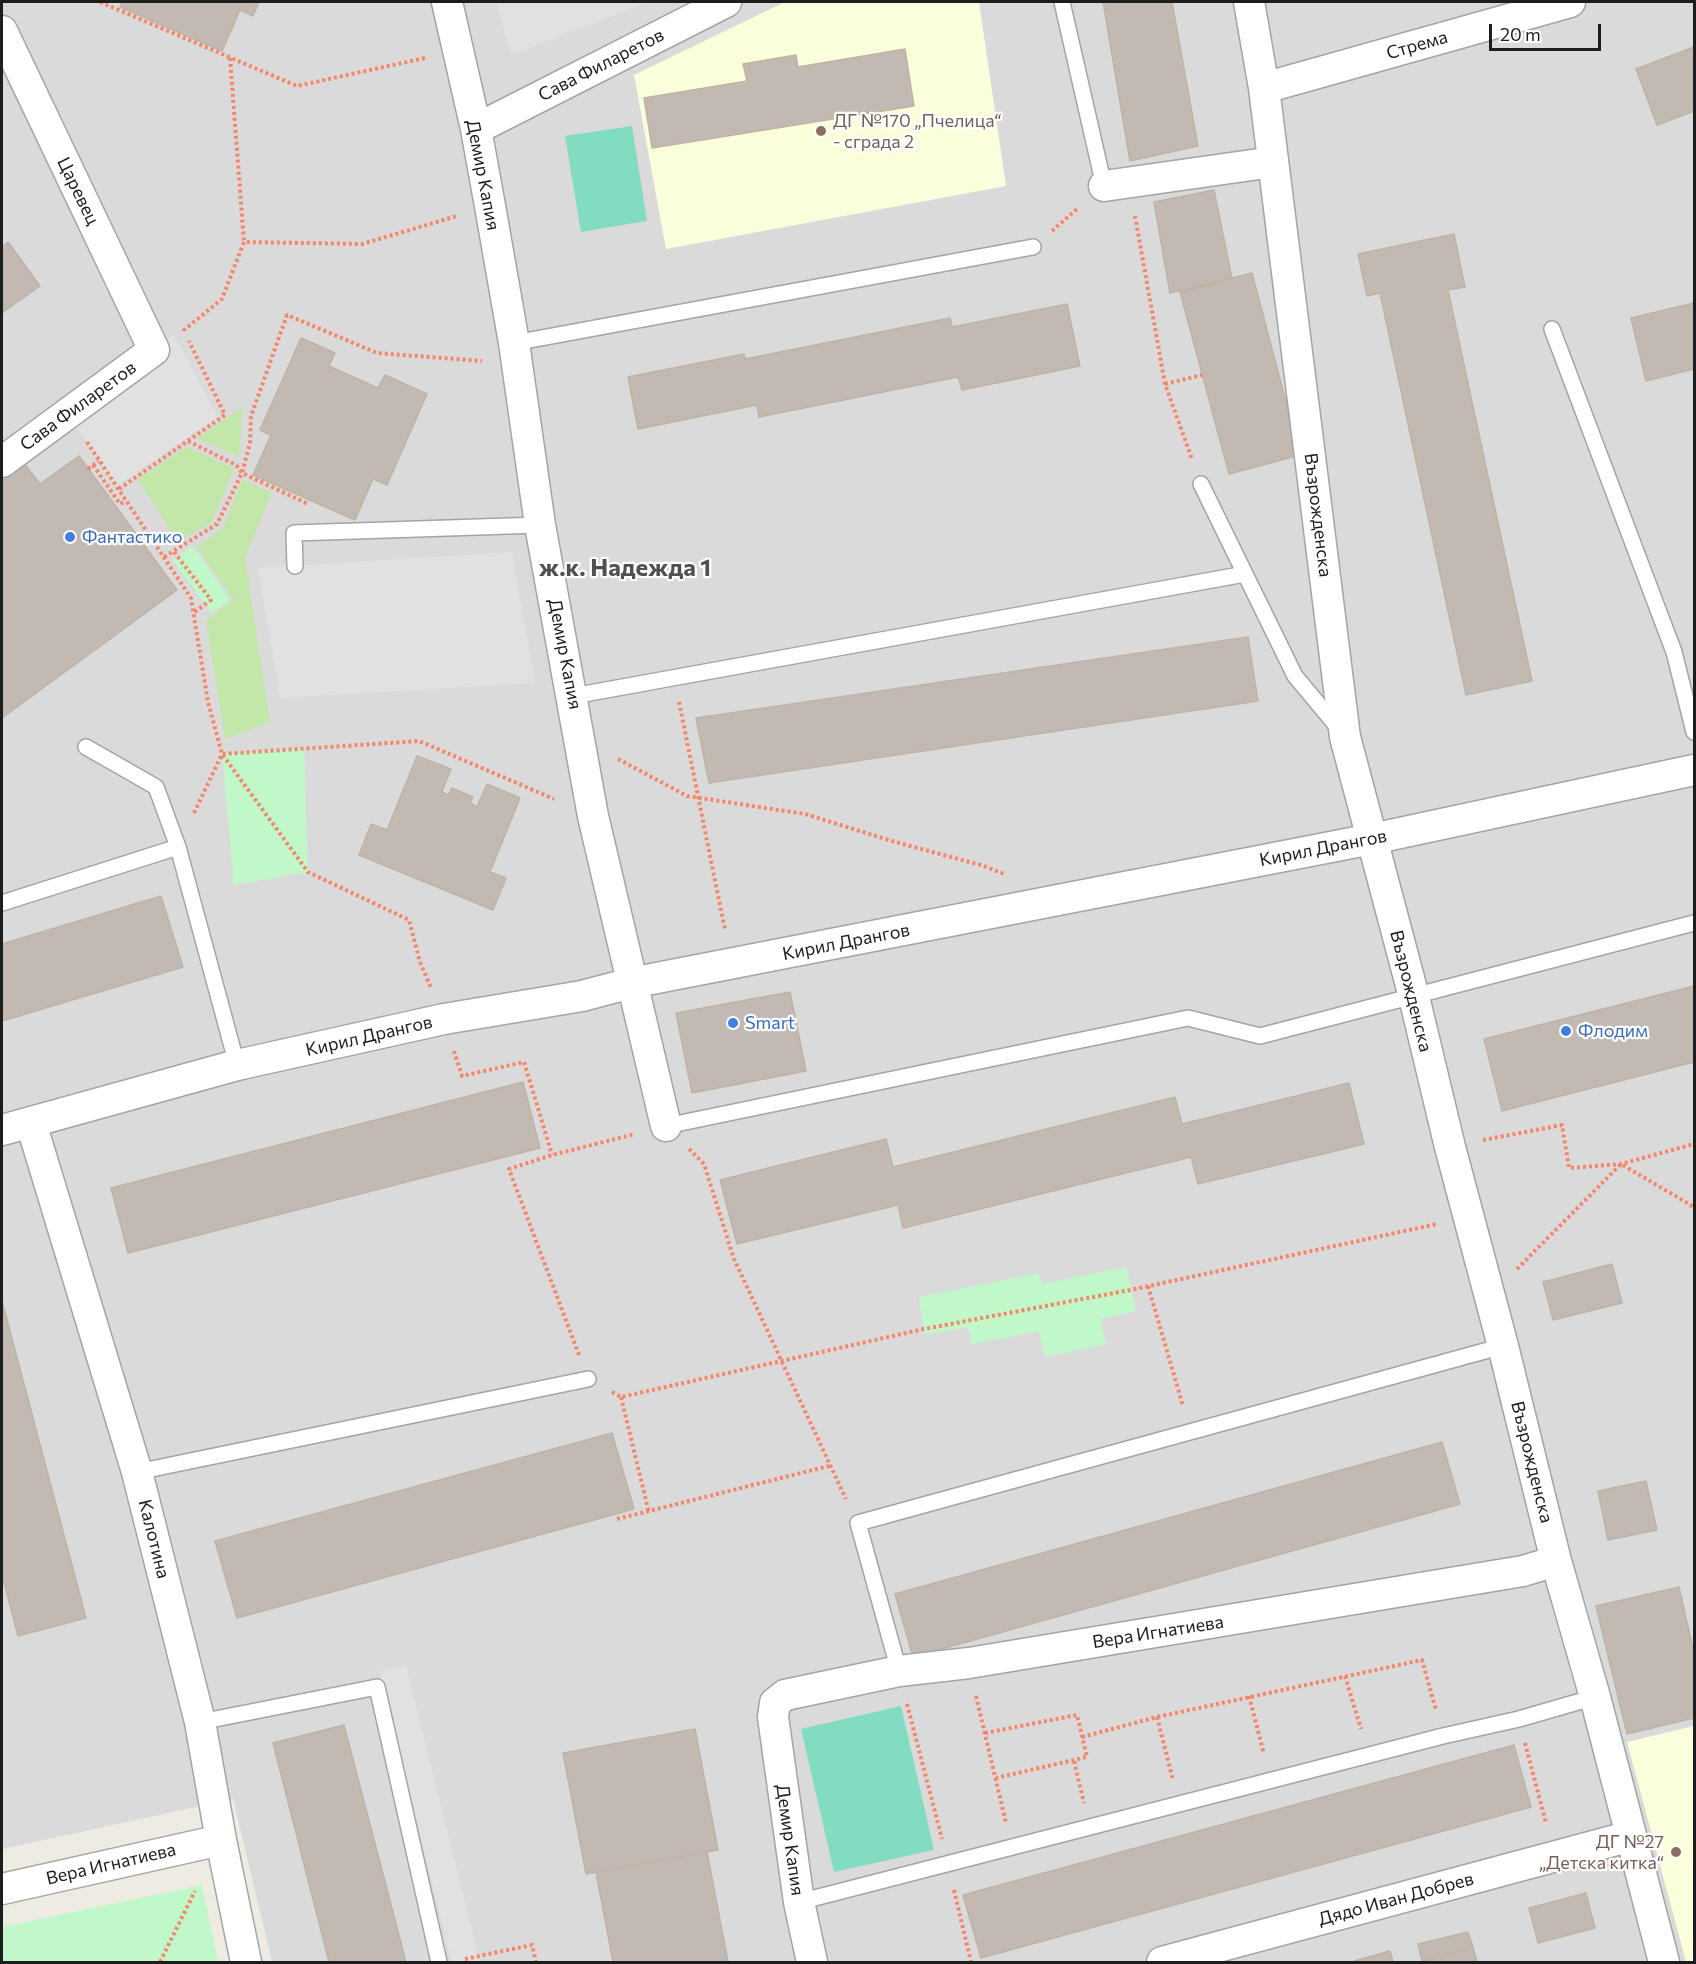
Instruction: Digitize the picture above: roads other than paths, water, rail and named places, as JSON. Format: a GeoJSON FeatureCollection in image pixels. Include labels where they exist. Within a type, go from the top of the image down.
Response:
{"type":"FeatureCollection","features":[{"type":"Feature","properties":{"kind":"street","name":"Демир Капия"},"geometry":{"type":"LineString","coordinates":[[447,2],[476,129],[490,206],[515,353],[540,525],[573,696],[593,816],[666,1126]]}},
{"type":"Feature","properties":{"kind":"street","name":"Сава Филаретов"},"geometry":{"type":"LineString","coordinates":[[476,129],[726,2]]}},
{"type":"Feature","properties":{"kind":"street","name":"Възрожденска"},"geometry":{"type":"LineString","coordinates":[[1249,2],[1264,88],[1345,737],[1503,1346],[1556,1561],[1595,1697],[1664,1962]]}},
{"type":"Feature","properties":{"kind":"street","name":"Стрема"},"geometry":{"type":"LineString","coordinates":[[1264,88],[1570,2]]}},
{"type":"Feature","properties":{"kind":"street","name":"Царевец"},"geometry":{"type":"LineString","coordinates":[[2,32],[154,350]]}},
{"type":"Feature","properties":{"kind":"street"},"geometry":{"type":"LineString","coordinates":[[1117,184],[1273,162]]}},
{"type":"Feature","properties":{"kind":"street","name":"Сава Филаретов"},"geometry":{"type":"LineString","coordinates":[[2,462],[154,350]]}},
{"type":"Feature","properties":{"kind":"street","name":"Кирил Дрангов"},"geometry":{"type":"LineString","coordinates":[[2,1130],[237,1065],[444,1019],[582,996],[631,983],[1372,839],[1695,770]]}},
{"type":"Feature","properties":{"kind":"street","name":"Калотина"},"geometry":{"type":"LineString","coordinates":[[32,1123],[137,1472],[200,1722],[246,1962]]}},
{"type":"Feature","properties":{"kind":"street","name":"Вера Игнатиева"},"geometry":{"type":"LineString","coordinates":[[773,1717],[775,1703],[784,1695],[899,1671],[969,1663],[1523,1571],[1556,1561]]}},
{"type":"Feature","properties":{"kind":"street","name":"Демир Капия"},"geometry":{"type":"LineString","coordinates":[[773,1717],[799,1902],[812,1962]]}},
{"type":"Feature","properties":{"kind":"street","name":"Дядо Иван Добрев"},"geometry":{"type":"LineString","coordinates":[[1162,1962],[1631,1836]]}},
{"type":"Feature","properties":{"kind":"street","name":"Вера Игнатиева"},"geometry":{"type":"LineString","coordinates":[[2,1889],[221,1840]]}},
{"type":"Feature","properties":{"kind":"lane"},"geometry":{"type":"LineString","coordinates":[[1062,2],[1117,184]]}},
{"type":"Feature","properties":{"kind":"lane"},"geometry":{"type":"LineString","coordinates":[[515,353],[1033,247]]}},
{"type":"Feature","properties":{"kind":"lane"},"geometry":{"type":"LineString","coordinates":[[1552,329],[1674,652],[1695,732]]}},
{"type":"Feature","properties":{"kind":"lane"},"geometry":{"type":"LineString","coordinates":[[1201,484],[1295,676],[1345,737]]}},
{"type":"Feature","properties":{"kind":"lane"},"geometry":{"type":"LineString","coordinates":[[295,566],[294,533],[540,525]]}},
{"type":"Feature","properties":{"kind":"lane"},"geometry":{"type":"LineString","coordinates":[[573,696],[1245,574]]}},
{"type":"Feature","properties":{"kind":"lane"},"geometry":{"type":"LineString","coordinates":[[86,747],[156,787],[178,847],[237,1065]]}},
{"type":"Feature","properties":{"kind":"lane"},"geometry":{"type":"LineString","coordinates":[[2,903],[178,847]]}},
{"type":"Feature","properties":{"kind":"lane"},"geometry":{"type":"LineString","coordinates":[[666,1126],[1188,1018],[1260,1036],[1695,923]]}},
{"type":"Feature","properties":{"kind":"lane"},"geometry":{"type":"LineString","coordinates":[[899,1671],[858,1523],[1503,1346]]}},
{"type":"Feature","properties":{"kind":"lane"},"geometry":{"type":"LineString","coordinates":[[137,1472],[588,1379]]}},
{"type":"Feature","properties":{"kind":"lane"},"geometry":{"type":"LineString","coordinates":[[200,1722],[377,1687],[439,1962]]}},
{"type":"Feature","properties":{"kind":"lane"},"geometry":{"type":"LineString","coordinates":[[799,1902],[1443,1736],[1519,1719],[1595,1697]]}},
{"type":"Feature","properties":{"kind":"place","name":"ДГ №170 „Пчелица“ - сграда 2"},"geometry":{"type":"Point","coordinates":[821,131]}},
{"type":"Feature","properties":{"kind":"place","name":"Фантастико"},"geometry":{"type":"Point","coordinates":[70,537]}},
{"type":"Feature","properties":{"kind":"place","name":"Smart"},"geometry":{"type":"Point","coordinates":[733,1023]}},
{"type":"Feature","properties":{"kind":"place","name":"Флодим"},"geometry":{"type":"Point","coordinates":[1566,1031]}},
{"type":"Feature","properties":{"kind":"place","name":"ДГ №27 „Детска китка“"},"geometry":{"type":"Point","coordinates":[1676,1852]}},
{"type":"Feature","properties":{"kind":"district","name":"ж.к. Надежда 1"},"geometry":{"type":"Point","coordinates":[625,568]}}]}
